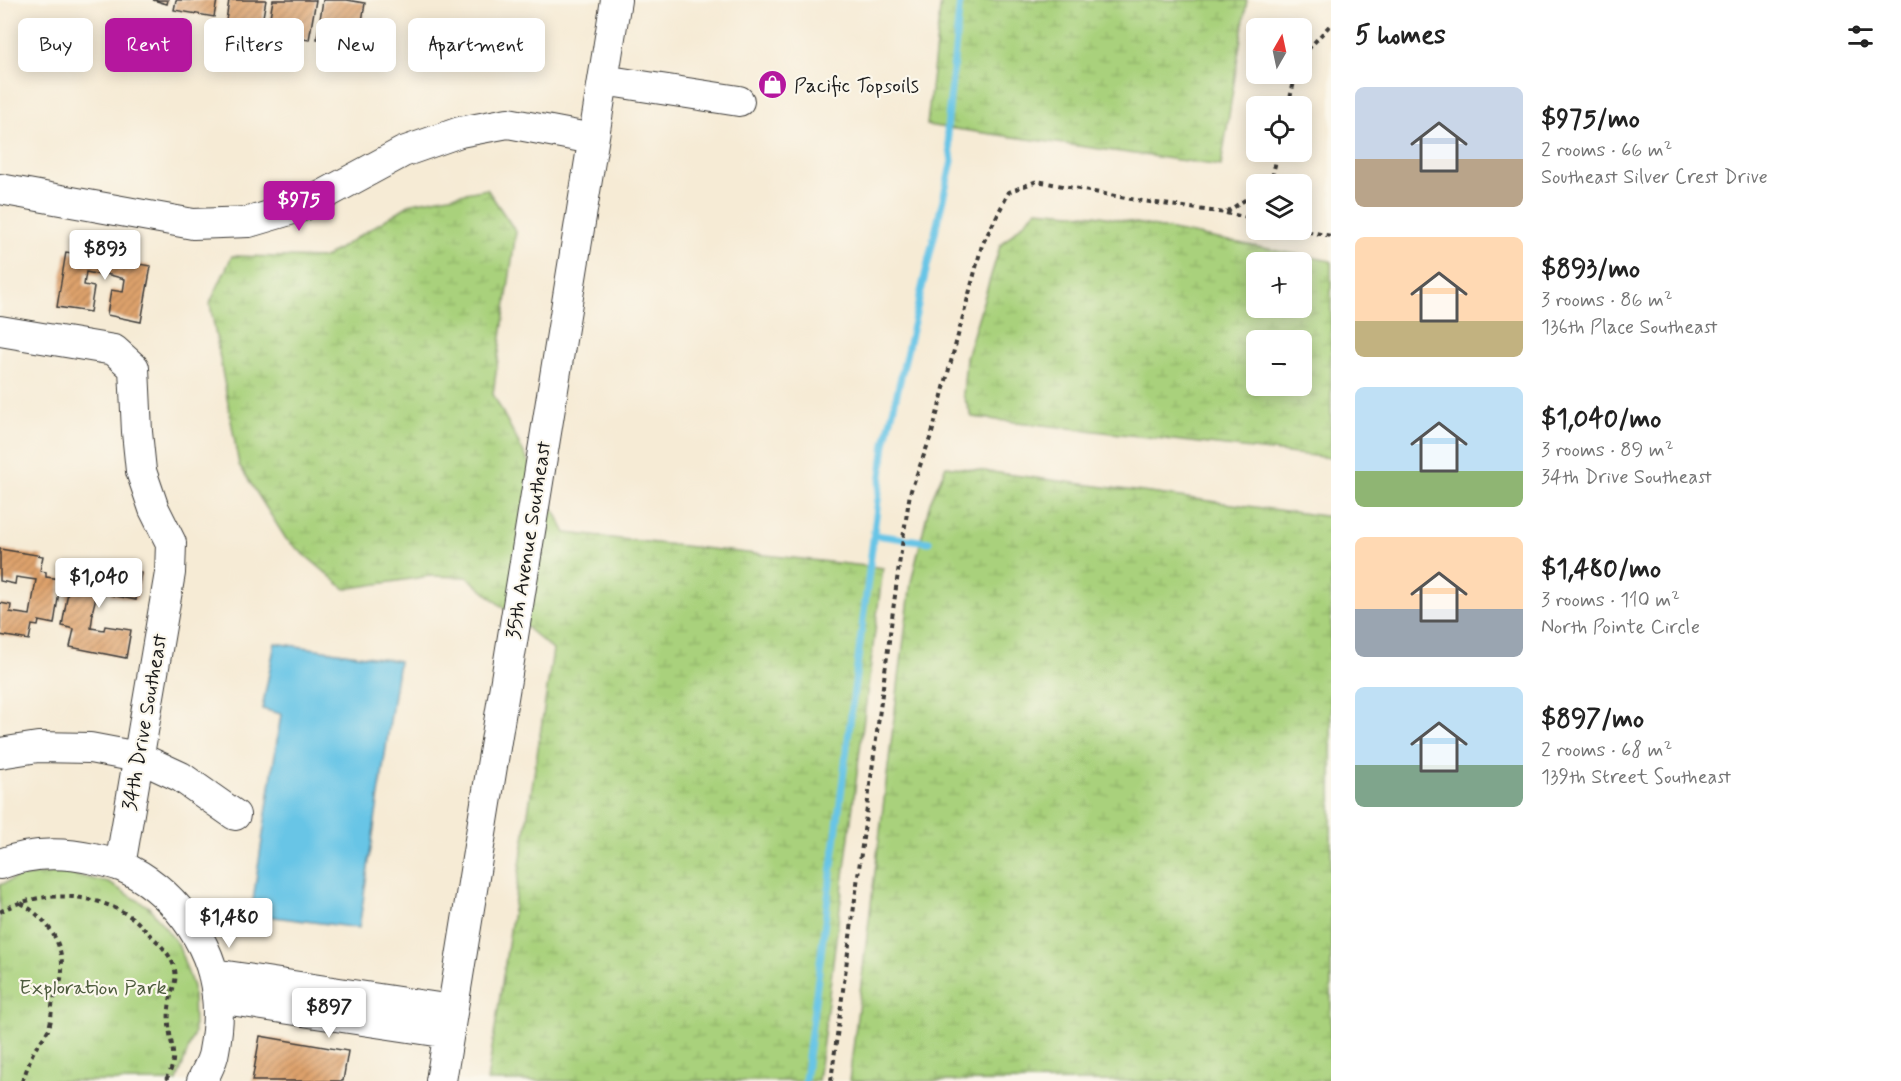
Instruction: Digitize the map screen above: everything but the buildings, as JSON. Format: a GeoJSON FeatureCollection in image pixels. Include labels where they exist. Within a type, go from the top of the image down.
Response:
{"type":"FeatureCollection","features":[{"type":"Feature","properties":{"kind":"street","name":"35th Avenue Southeast"},"geometry":{"type":"LineString","coordinates":[[441,1081],[616,0]]}},
{"type":"Feature","properties":{"kind":"street"},"geometry":{"type":"LineString","coordinates":[[603,80],[740,101]]}},
{"type":"Feature","properties":{"kind":"street"},"geometry":{"type":"LineString","coordinates":[[1,197],[193,224],[249,222],[303,206],[403,152],[460,132],[508,123],[593,139]]}},
{"type":"Feature","properties":{"kind":"street","name":"34th Drive Southeast"},"geometry":{"type":"LineString","coordinates":[[0,331],[114,350],[134,368],[136,432],[141,471],[154,508],[171,543],[170,573],[120,866]]}},
{"type":"Feature","properties":{"kind":"street"},"geometry":{"type":"LineString","coordinates":[[0,753],[38,747],[90,748],[138,757],[181,777],[235,815]]}},
{"type":"Feature","properties":{"kind":"street"},"geometry":{"type":"LineString","coordinates":[[0,864],[17,857],[69,853],[120,866],[152,884],[179,909],[200,940],[215,986],[214,1053],[202,1081]]}},
{"type":"Feature","properties":{"kind":"street"},"geometry":{"type":"LineString","coordinates":[[215,986],[450,1022]]}},
{"type":"Feature","properties":{"kind":"path"},"geometry":{"type":"LineString","coordinates":[[1312,45],[1331,24]]}},
{"type":"Feature","properties":{"kind":"path"},"geometry":{"type":"LineString","coordinates":[[831,1081],[897,577],[910,494],[932,433],[982,245],[1009,192],[1037,181],[1246,218]]}},
{"type":"Feature","properties":{"kind":"path"},"geometry":{"type":"LineString","coordinates":[[1225,213],[1246,199]]}},
{"type":"Feature","properties":{"kind":"path"},"geometry":{"type":"LineString","coordinates":[[1312,232],[1331,236]]}},
{"type":"Feature","properties":{"kind":"path"},"geometry":{"type":"LineString","coordinates":[[0,912],[42,897],[59,896],[96,900],[132,917],[160,944],[170,958],[175,971],[175,984],[168,1012],[174,1059],[165,1081]]}},
{"type":"Feature","properties":{"kind":"path"},"geometry":{"type":"LineString","coordinates":[[20,903],[33,911],[50,929],[57,940],[62,966],[61,980],[53,1002],[51,1023],[47,1034],[32,1054],[22,1081]]}},
{"type":"Feature","properties":{"kind":"green space"},"geometry":{"type":"Polygon","coordinates":[[[941,0],[1247,0],[1221,166],[927,125],[941,0]]]}},
{"type":"Feature","properties":{"kind":"green space"},"geometry":{"type":"Polygon","coordinates":[[[487,189],[516,232],[493,394],[566,533],[883,568],[818,1081],[487,1081],[553,650],[467,577],[430,576],[345,589],[286,539],[239,465],[210,303],[232,256],[324,258],[412,203],[487,189]]]}},
{"type":"Feature","properties":{"kind":"green space"},"geometry":{"type":"Polygon","coordinates":[[[1037,210],[1095,215],[1285,252],[1246,252],[1246,318],[1312,318],[1312,257],[1331,261],[1331,458],[972,417],[963,395],[966,358],[1000,246],[1037,210]]]}},
{"type":"Feature","properties":{"kind":"green space"},"geometry":{"type":"Polygon","coordinates":[[[946,466],[1331,517],[1331,1081],[849,1081],[911,582],[930,502],[946,466]]]}},
{"type":"Feature","properties":{"kind":"green space","name":"Exploration Park"},"geometry":{"type":"Polygon","coordinates":[[[64,872],[109,883],[149,907],[178,944],[193,987],[194,1033],[177,1081],[0,1081],[0,885],[18,877],[64,872]]]}},
{"type":"Feature","properties":{"kind":"water"},"geometry":{"type":"Polygon","coordinates":[[[275,643],[399,661],[359,928],[251,914],[281,714],[262,709],[275,643]]]}},
{"type":"Feature","properties":{"kind":"waterway"},"geometry":{"type":"LineString","coordinates":[[805,1081],[885,444],[952,161],[947,129],[960,0]]}},
{"type":"Feature","properties":{"kind":"waterway"},"geometry":{"type":"LineString","coordinates":[[874,535],[929,542]]}},
{"type":"Feature","properties":{"kind":"place","name":"Pacific Topsoils"},"geometry":{"type":"Point","coordinates":[773,85]}}]}
